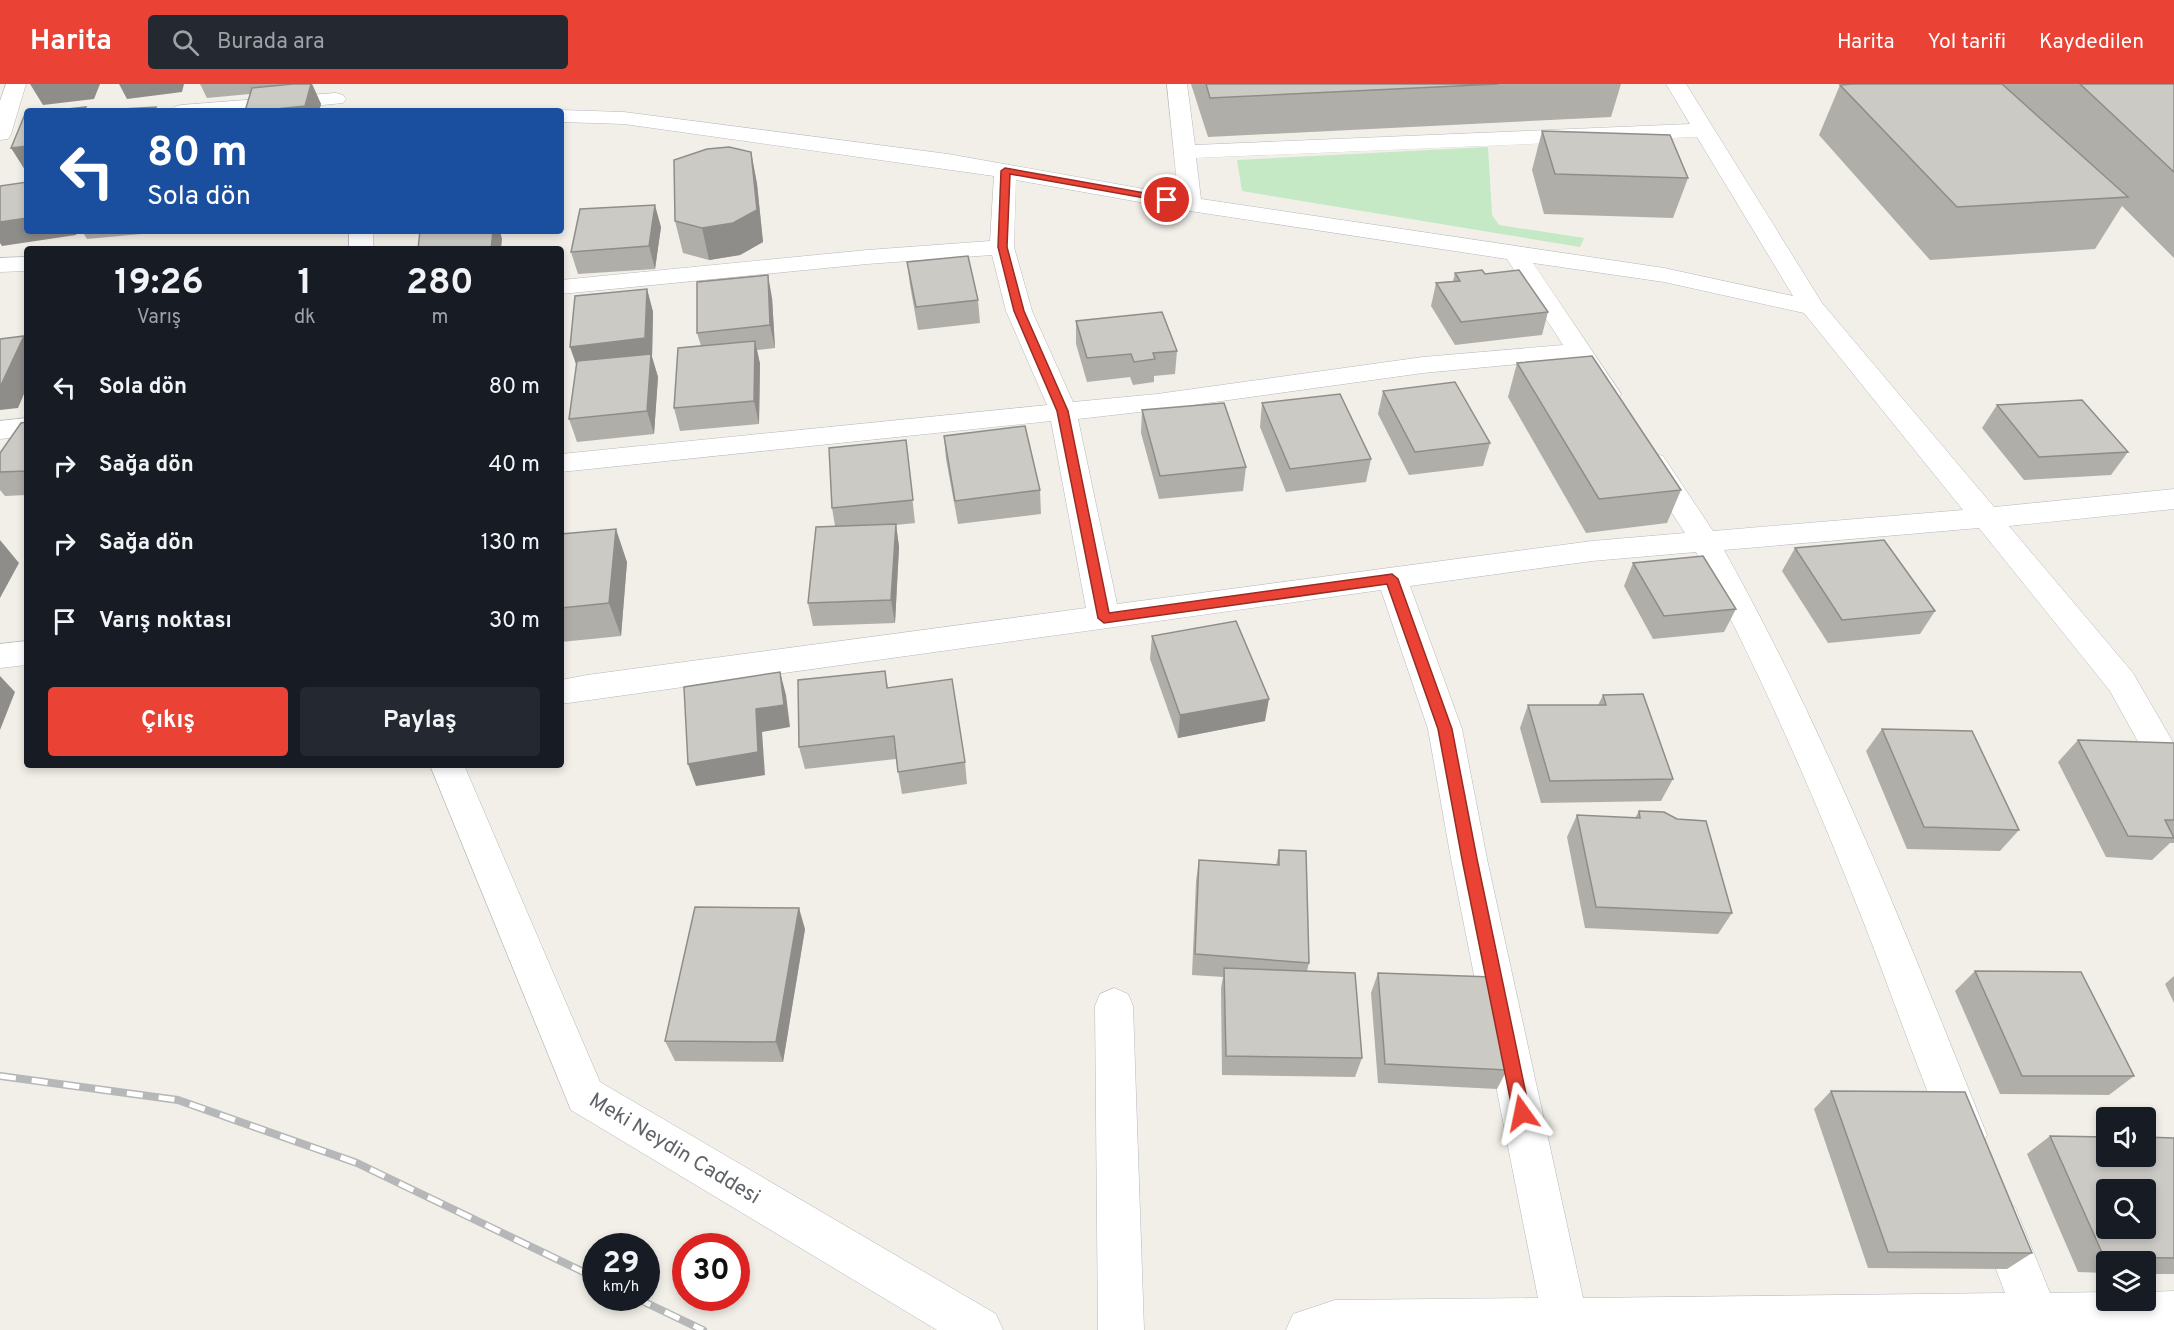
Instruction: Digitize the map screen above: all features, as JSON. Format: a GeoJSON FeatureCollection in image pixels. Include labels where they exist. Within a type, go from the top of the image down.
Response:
{"type":"FeatureCollection","features":[{"type":"Feature","properties":{"kind":"street"},"geometry":{"type":"LineString","coordinates":[[16,84],[1,128],[24,124]]}},
{"type":"Feature","properties":{"kind":"street"},"geometry":{"type":"LineString","coordinates":[[1177,84],[1191,204]]}},
{"type":"Feature","properties":{"kind":"street"},"geometry":{"type":"LineString","coordinates":[[1676,84],[1812,307],[2122,682],[2174,775]]}},
{"type":"Feature","properties":{"kind":"street"},"geometry":{"type":"LineString","coordinates":[[217,108],[336,98]]}},
{"type":"Feature","properties":{"kind":"street"},"geometry":{"type":"LineString","coordinates":[[564,116],[624,118],[948,160],[1191,204],[1664,275],[1812,307]]}},
{"type":"Feature","properties":{"kind":"street"},"geometry":{"type":"LineString","coordinates":[[1185,152],[1705,130]]}},
{"type":"Feature","properties":{"kind":"street"},"geometry":{"type":"LineString","coordinates":[[1005,171],[1002,247],[1019,311],[1063,411],[1104,618]]}},
{"type":"Feature","properties":{"kind":"street"},"geometry":{"type":"LineString","coordinates":[[564,287],[867,257],[1002,247]]}},
{"type":"Feature","properties":{"kind":"street"},"geometry":{"type":"LineString","coordinates":[[1515,253],[1705,541],[1782,686],[1853,847],[1976,1160]]}},
{"type":"Feature","properties":{"kind":"street"},"geometry":{"type":"LineString","coordinates":[[0,265],[24,264]]}},
{"type":"Feature","properties":{"kind":"street"},"geometry":{"type":"LineString","coordinates":[[564,463],[1157,402],[1423,365],[1580,351]]}},
{"type":"Feature","properties":{"kind":"street"},"geometry":{"type":"LineString","coordinates":[[0,430],[24,428]]}},
{"type":"Feature","properties":{"kind":"street"},"geometry":{"type":"LineString","coordinates":[[564,691],[1592,551],[2174,499]]}},
{"type":"Feature","properties":{"kind":"street"},"geometry":{"type":"LineString","coordinates":[[1392,579],[1445,729],[1469,859],[1565,1321]]}},
{"type":"Feature","properties":{"kind":"street"},"geometry":{"type":"LineString","coordinates":[[0,656],[24,653]]}},
{"type":"Feature","properties":{"kind":"street","name":"Meki Neydin Caddesi"},"geometry":{"type":"LineString","coordinates":[[448,768],[585,1096],[980,1330]]}},
{"type":"Feature","properties":{"kind":"street"},"geometry":{"type":"LineString","coordinates":[[1114,1006],[1120,1330]]}},
{"type":"Feature","properties":{"kind":"street"},"geometry":{"type":"LineString","coordinates":[[1989,1193],[2040,1323]]}},
{"type":"Feature","properties":{"kind":"street"},"geometry":{"type":"LineString","coordinates":[[1309,1330],[1335,1323],[1565,1321],[2040,1323],[2174,1314]]}},
{"type":"Feature","properties":{"kind":"green space"},"geometry":{"type":"Polygon","coordinates":[[[1488,147],[1492,215],[1499,225],[1584,238],[1580,247],[1242,191],[1237,160],[1488,147]]]}},
{"type":"Feature","properties":{"kind":"building"},"geometry":{"type":"Polygon","coordinates":[[[311,84],[305,106],[286,108],[246,108],[252,88],[311,84]]]}},
{"type":"Feature","properties":{"kind":"building"},"geometry":{"type":"Polygon","coordinates":[[[1206,84],[1498,84],[1210,98],[1206,84]]]}},
{"type":"Feature","properties":{"kind":"building"},"geometry":{"type":"Polygon","coordinates":[[[2002,84],[2128,197],[1957,207],[1840,85],[2002,84]]]}},
{"type":"Feature","properties":{"kind":"building"},"geometry":{"type":"Polygon","coordinates":[[[2080,84],[2174,84],[2174,172],[2080,84]]]}},
{"type":"Feature","properties":{"kind":"building"},"geometry":{"type":"Polygon","coordinates":[[[24,116],[24,146],[11,148],[24,116]]]}},
{"type":"Feature","properties":{"kind":"building"},"geometry":{"type":"Polygon","coordinates":[[[1542,131],[1670,135],[1688,178],[1555,174],[1542,131]]]}},
{"type":"Feature","properties":{"kind":"building"},"geometry":{"type":"Polygon","coordinates":[[[729,147],[751,152],[757,210],[733,223],[702,228],[675,221],[674,160],[707,149],[729,147]]]}},
{"type":"Feature","properties":{"kind":"building"},"geometry":{"type":"Polygon","coordinates":[[[24,182],[24,218],[0,222],[0,186],[24,182]]]}},
{"type":"Feature","properties":{"kind":"building"},"geometry":{"type":"Polygon","coordinates":[[[655,205],[649,246],[571,252],[580,209],[655,205]]]}},
{"type":"Feature","properties":{"kind":"building"},"geometry":{"type":"Polygon","coordinates":[[[420,234],[493,234],[491,246],[418,246],[420,234]]]}},
{"type":"Feature","properties":{"kind":"building"},"geometry":{"type":"Polygon","coordinates":[[[968,256],[978,300],[916,307],[907,262],[968,256]]]}},
{"type":"Feature","properties":{"kind":"building"},"geometry":{"type":"Polygon","coordinates":[[[1482,270],[1485,274],[1519,270],[1548,312],[1461,322],[1436,283],[1460,281],[1455,273],[1482,270]]]}},
{"type":"Feature","properties":{"kind":"building"},"geometry":{"type":"Polygon","coordinates":[[[768,275],[770,325],[697,333],[697,282],[768,275]]]}},
{"type":"Feature","properties":{"kind":"building"},"geometry":{"type":"Polygon","coordinates":[[[647,289],[645,338],[570,347],[575,296],[647,289]]]}},
{"type":"Feature","properties":{"kind":"building"},"geometry":{"type":"Polygon","coordinates":[[[1162,312],[1177,351],[1153,353],[1155,359],[1134,362],[1131,354],[1087,358],[1076,321],[1162,312]]]}},
{"type":"Feature","properties":{"kind":"building"},"geometry":{"type":"Polygon","coordinates":[[[24,336],[1,385],[0,385],[0,339],[24,336]]]}},
{"type":"Feature","properties":{"kind":"building"},"geometry":{"type":"Polygon","coordinates":[[[755,341],[754,401],[674,408],[678,348],[755,341]]]}},
{"type":"Feature","properties":{"kind":"building"},"geometry":{"type":"Polygon","coordinates":[[[651,354],[647,411],[569,419],[577,361],[651,354]]]}},
{"type":"Feature","properties":{"kind":"building"},"geometry":{"type":"Polygon","coordinates":[[[1592,356],[1681,490],[1599,499],[1517,363],[1592,356]]]}},
{"type":"Feature","properties":{"kind":"building"},"geometry":{"type":"Polygon","coordinates":[[[1455,382],[1490,443],[1415,452],[1383,391],[1455,382]]]}},
{"type":"Feature","properties":{"kind":"building"},"geometry":{"type":"Polygon","coordinates":[[[1340,394],[1371,459],[1290,469],[1262,403],[1340,394]]]}},
{"type":"Feature","properties":{"kind":"building"},"geometry":{"type":"Polygon","coordinates":[[[2082,400],[2128,452],[2039,457],[1997,405],[2082,400]]]}},
{"type":"Feature","properties":{"kind":"building"},"geometry":{"type":"Polygon","coordinates":[[[1224,403],[1246,467],[1160,476],[1142,410],[1224,403]]]}},
{"type":"Feature","properties":{"kind":"building"},"geometry":{"type":"Polygon","coordinates":[[[24,422],[24,471],[0,472],[0,453],[21,423],[24,422]]]}},
{"type":"Feature","properties":{"kind":"building"},"geometry":{"type":"Polygon","coordinates":[[[1025,426],[1040,490],[955,501],[944,436],[1025,426]]]}},
{"type":"Feature","properties":{"kind":"building"},"geometry":{"type":"Polygon","coordinates":[[[906,440],[913,500],[832,508],[829,448],[906,440]]]}},
{"type":"Feature","properties":{"kind":"building"},"geometry":{"type":"Polygon","coordinates":[[[896,524],[891,600],[808,603],[816,527],[896,524]]]}},
{"type":"Feature","properties":{"kind":"building"},"geometry":{"type":"Polygon","coordinates":[[[616,529],[609,603],[564,608],[564,534],[616,529]]]}},
{"type":"Feature","properties":{"kind":"building"},"geometry":{"type":"Polygon","coordinates":[[[1884,540],[1935,611],[1842,620],[1795,548],[1884,540]]]}},
{"type":"Feature","properties":{"kind":"building"},"geometry":{"type":"Polygon","coordinates":[[[1703,556],[1736,609],[1664,616],[1633,563],[1703,556]]]}},
{"type":"Feature","properties":{"kind":"building"},"geometry":{"type":"Polygon","coordinates":[[[1236,621],[1269,699],[1180,715],[1152,636],[1236,621]]]}},
{"type":"Feature","properties":{"kind":"building"},"geometry":{"type":"Polygon","coordinates":[[[885,671],[887,688],[952,679],[965,762],[898,772],[894,736],[799,747],[798,680],[885,671]]]}},
{"type":"Feature","properties":{"kind":"building"},"geometry":{"type":"Polygon","coordinates":[[[780,672],[784,705],[756,709],[758,752],[688,764],[684,687],[780,672]]]}},
{"type":"Feature","properties":{"kind":"building"},"geometry":{"type":"Polygon","coordinates":[[[1643,694],[1673,779],[1550,781],[1528,705],[1606,705],[1603,695],[1643,694]]]}},
{"type":"Feature","properties":{"kind":"building"},"geometry":{"type":"Polygon","coordinates":[[[1882,729],[1972,731],[2019,830],[1924,827],[1882,729]]]}},
{"type":"Feature","properties":{"kind":"building"},"geometry":{"type":"Polygon","coordinates":[[[2078,740],[2174,743],[2174,820],[2165,820],[2174,838],[2128,836],[2078,740]]]}},
{"type":"Feature","properties":{"kind":"building"},"geometry":{"type":"Polygon","coordinates":[[[1639,811],[1664,812],[1677,819],[1706,821],[1732,913],[1596,907],[1577,815],[1640,818],[1639,811]]]}},
{"type":"Feature","properties":{"kind":"building"},"geometry":{"type":"Polygon","coordinates":[[[1279,850],[1306,851],[1309,963],[1195,954],[1199,860],[1279,865],[1279,850]]]}},
{"type":"Feature","properties":{"kind":"building"},"geometry":{"type":"Polygon","coordinates":[[[695,907],[799,908],[776,1042],[665,1041],[695,907]]]}},
{"type":"Feature","properties":{"kind":"building"},"geometry":{"type":"Polygon","coordinates":[[[1224,968],[1355,973],[1362,1058],[1226,1056],[1224,968]]]}},
{"type":"Feature","properties":{"kind":"building"},"geometry":{"type":"Polygon","coordinates":[[[1975,971],[2081,972],[2134,1076],[2022,1076],[1975,971]]]}},
{"type":"Feature","properties":{"kind":"building"},"geometry":{"type":"Polygon","coordinates":[[[1378,973],[1492,977],[1507,1070],[1385,1064],[1378,973]]]}},
{"type":"Feature","properties":{"kind":"building"},"geometry":{"type":"Polygon","coordinates":[[[1831,1091],[1965,1092],[2032,1253],[1888,1252],[1831,1091]]]}},
{"type":"Feature","properties":{"kind":"building"},"geometry":{"type":"Polygon","coordinates":[[[2050,1136],[2096,1137],[2096,1167],[2156,1167],[2156,1137],[2174,1138],[2174,1258],[2156,1258],[2156,1251],[2101,1251],[2050,1136]]]}},
{"type":"Feature","properties":{"kind":"railway"},"geometry":{"type":"LineString","coordinates":[[0,1076],[178,1100],[357,1163],[582,1271]]}},
{"type":"Feature","properties":{"kind":"railway"},"geometry":{"type":"LineString","coordinates":[[660,1309],[703,1330]]}},
{"type":"Feature","properties":{"kind":"route"},"geometry":{"type":"LineString","coordinates":[[1167,200],[1005,171],[1002,247],[1019,311],[1063,411],[1104,618],[1392,579],[1445,729],[1469,859],[1522,1113]]}}]}
